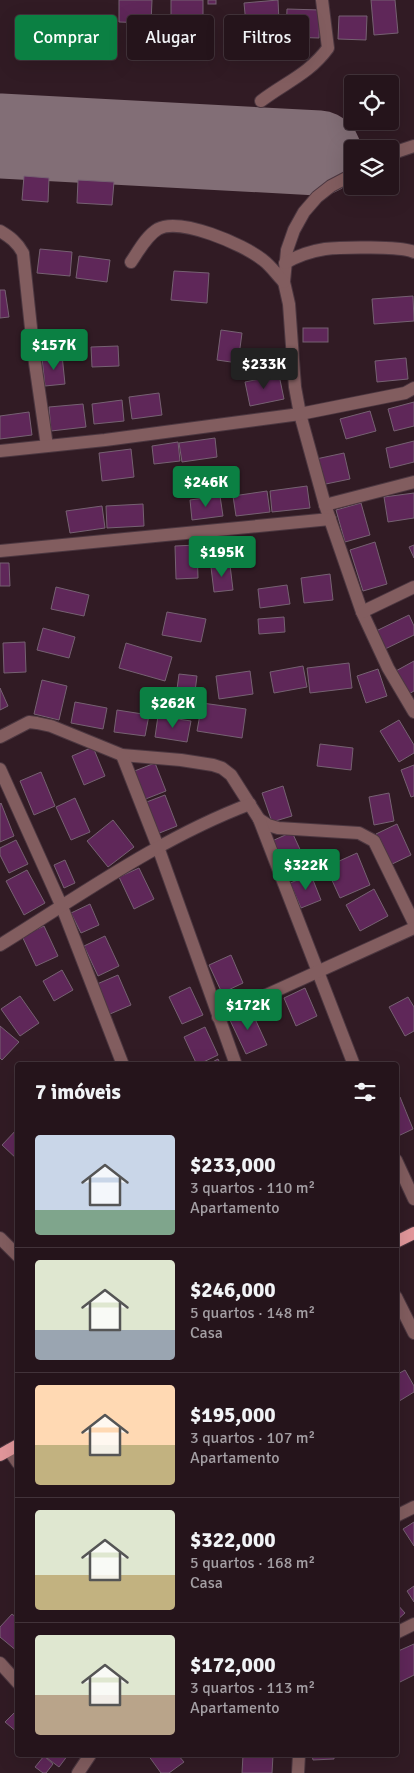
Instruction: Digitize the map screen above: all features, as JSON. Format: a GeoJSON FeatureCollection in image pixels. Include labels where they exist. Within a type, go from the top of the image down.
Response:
{"type":"FeatureCollection","features":[{"type":"Feature","properties":{"kind":"main road"},"geometry":{"type":"LineString","coordinates":[[399,1240],[414,1233]]}},
{"type":"Feature","properties":{"kind":"street"},"geometry":{"type":"LineString","coordinates":[[261,101],[302,75],[320,59],[328,48],[322,0]]}},
{"type":"Feature","properties":{"kind":"street"},"geometry":{"type":"LineString","coordinates":[[399,151],[414,146]]}},
{"type":"Feature","properties":{"kind":"street"},"geometry":{"type":"LineString","coordinates":[[344,179],[318,197],[304,212],[294,230],[287,250],[284,282],[289,304],[295,388],[300,414],[325,505],[362,612],[388,668],[414,712]]}},
{"type":"Feature","properties":{"kind":"street"},"geometry":{"type":"LineString","coordinates":[[131,262],[151,235],[169,225],[190,228],[220,237],[262,259],[284,282]]}},
{"type":"Feature","properties":{"kind":"street"},"geometry":{"type":"LineString","coordinates":[[0,231],[11,237],[19,245],[23,253],[34,356],[47,446]]}},
{"type":"Feature","properties":{"kind":"street"},"geometry":{"type":"LineString","coordinates":[[285,263],[294,258],[326,249],[396,247],[414,252]]}},
{"type":"Feature","properties":{"kind":"street"},"geometry":{"type":"LineString","coordinates":[[0,451],[105,440],[300,414],[405,393],[414,388]]}},
{"type":"Feature","properties":{"kind":"street"},"geometry":{"type":"LineString","coordinates":[[325,505],[414,482]]}},
{"type":"Feature","properties":{"kind":"street"},"geometry":{"type":"LineString","coordinates":[[0,551],[330,519]]}},
{"type":"Feature","properties":{"kind":"street"},"geometry":{"type":"LineString","coordinates":[[362,612],[414,587]]}},
{"type":"Feature","properties":{"kind":"street"},"geometry":{"type":"LineString","coordinates":[[0,738],[29,722],[37,723],[51,726],[122,754],[213,765],[222,768],[231,775],[259,819],[353,1062]]}},
{"type":"Feature","properties":{"kind":"street"},"geometry":{"type":"LineString","coordinates":[[122,754],[158,847],[235,1062]]}},
{"type":"Feature","properties":{"kind":"street"},"geometry":{"type":"LineString","coordinates":[[0,769],[62,907],[122,1062]]}},
{"type":"Feature","properties":{"kind":"street"},"geometry":{"type":"LineString","coordinates":[[0,945],[158,847],[214,817],[250,804]]}},
{"type":"Feature","properties":{"kind":"street"},"geometry":{"type":"LineString","coordinates":[[259,819],[268,825],[278,828],[359,833],[374,841],[414,923]]}},
{"type":"Feature","properties":{"kind":"street"},"geometry":{"type":"LineString","coordinates":[[218,1017],[414,928]]}},
{"type":"Feature","properties":{"kind":"street"},"geometry":{"type":"LineString","coordinates":[[399,1166],[414,1198]]}},
{"type":"Feature","properties":{"kind":"street"},"geometry":{"type":"LineString","coordinates":[[0,1238],[15,1253]]}},
{"type":"Feature","properties":{"kind":"street"},"geometry":{"type":"LineString","coordinates":[[399,1303],[414,1334]]}},
{"type":"Feature","properties":{"kind":"street"},"geometry":{"type":"LineString","coordinates":[[399,1515],[414,1508]]}},
{"type":"Feature","properties":{"kind":"street"},"geometry":{"type":"LineString","coordinates":[[399,1632],[414,1624]]}},
{"type":"Feature","properties":{"kind":"street"},"geometry":{"type":"LineString","coordinates":[[0,1663],[15,1680]]}},
{"type":"Feature","properties":{"kind":"street"},"geometry":{"type":"LineString","coordinates":[[78,1773],[89,1757]]}},
{"type":"Feature","properties":{"kind":"street"},"geometry":{"type":"LineString","coordinates":[[298,1773],[299,1757]]}},
{"type":"Feature","properties":{"kind":"building"},"geometry":{"type":"Polygon","coordinates":[[[119,0],[152,0],[151,15],[127,15],[127,22],[119,22],[119,0]]]}},
{"type":"Feature","properties":{"kind":"building"},"geometry":{"type":"Polygon","coordinates":[[[171,0],[203,0],[203,15],[171,15],[171,0]]]}},
{"type":"Feature","properties":{"kind":"building"},"geometry":{"type":"Polygon","coordinates":[[[208,0],[216,0],[216,4],[208,4],[208,0]]]}},
{"type":"Feature","properties":{"kind":"building"},"geometry":{"type":"Polygon","coordinates":[[[278,0],[279,15],[245,15],[244,3],[278,0]]]}},
{"type":"Feature","properties":{"kind":"building"},"geometry":{"type":"Polygon","coordinates":[[[371,0],[395,0],[398,33],[374,35],[371,0]]]}},
{"type":"Feature","properties":{"kind":"building"},"geometry":{"type":"Polygon","coordinates":[[[287,9],[320,10],[319,38],[309,38],[309,15],[287,15],[287,9]]]}},
{"type":"Feature","properties":{"kind":"building"},"geometry":{"type":"Polygon","coordinates":[[[339,16],[367,16],[366,40],[338,39],[339,16]]]}},
{"type":"Feature","properties":{"kind":"building"},"geometry":{"type":"Polygon","coordinates":[[[24,176],[49,178],[48,202],[22,200],[24,176]]]}},
{"type":"Feature","properties":{"kind":"building"},"geometry":{"type":"Polygon","coordinates":[[[78,180],[114,182],[112,205],[77,203],[78,180]]]}},
{"type":"Feature","properties":{"kind":"building"},"geometry":{"type":"Polygon","coordinates":[[[40,249],[72,252],[70,276],[37,273],[40,249]]]}},
{"type":"Feature","properties":{"kind":"building"},"geometry":{"type":"Polygon","coordinates":[[[79,256],[110,260],[107,282],[76,278],[79,256]]]}},
{"type":"Feature","properties":{"kind":"building"},"geometry":{"type":"Polygon","coordinates":[[[174,271],[209,273],[207,303],[171,300],[174,271]]]}},
{"type":"Feature","properties":{"kind":"building"},"geometry":{"type":"Polygon","coordinates":[[[0,290],[5,290],[9,317],[0,318],[0,290]]]}},
{"type":"Feature","properties":{"kind":"building"},"geometry":{"type":"Polygon","coordinates":[[[413,296],[414,321],[374,324],[372,299],[413,296]]]}},
{"type":"Feature","properties":{"kind":"building"},"geometry":{"type":"Polygon","coordinates":[[[303,328],[328,328],[328,342],[303,342],[303,328]]]}},
{"type":"Feature","properties":{"kind":"building"},"geometry":{"type":"Polygon","coordinates":[[[221,330],[242,333],[238,363],[217,360],[221,330]]]}},
{"type":"Feature","properties":{"kind":"building"},"geometry":{"type":"Polygon","coordinates":[[[118,346],[119,366],[92,367],[91,347],[118,346]]]}},
{"type":"Feature","properties":{"kind":"building"},"geometry":{"type":"Polygon","coordinates":[[[62,355],[65,384],[45,386],[42,358],[62,355]]]}},
{"type":"Feature","properties":{"kind":"building"},"geometry":{"type":"Polygon","coordinates":[[[406,358],[408,379],[377,382],[375,361],[406,358]]]}},
{"type":"Feature","properties":{"kind":"building"},"geometry":{"type":"Polygon","coordinates":[[[279,375],[284,399],[250,406],[245,382],[279,375]]]}},
{"type":"Feature","properties":{"kind":"building"},"geometry":{"type":"Polygon","coordinates":[[[159,393],[162,415],[132,419],[129,397],[159,393]]]}},
{"type":"Feature","properties":{"kind":"building"},"geometry":{"type":"Polygon","coordinates":[[[122,400],[124,421],[94,424],[92,404],[122,400]]]}},
{"type":"Feature","properties":{"kind":"building"},"geometry":{"type":"Polygon","coordinates":[[[414,402],[414,426],[394,431],[388,409],[414,402]]]}},
{"type":"Feature","properties":{"kind":"building"},"geometry":{"type":"Polygon","coordinates":[[[83,404],[86,427],[51,431],[49,407],[83,404]]]}},
{"type":"Feature","properties":{"kind":"building"},"geometry":{"type":"Polygon","coordinates":[[[370,411],[376,431],[346,439],[340,419],[370,411]]]}},
{"type":"Feature","properties":{"kind":"building"},"geometry":{"type":"Polygon","coordinates":[[[29,412],[32,435],[0,439],[0,416],[29,412]]]}},
{"type":"Feature","properties":{"kind":"building"},"geometry":{"type":"Polygon","coordinates":[[[215,438],[217,457],[182,462],[179,443],[215,438]]]}},
{"type":"Feature","properties":{"kind":"building"},"geometry":{"type":"Polygon","coordinates":[[[414,441],[414,462],[390,468],[386,448],[414,441]]]}},
{"type":"Feature","properties":{"kind":"building"},"geometry":{"type":"Polygon","coordinates":[[[178,442],[180,461],[154,464],[152,446],[178,442]]]}},
{"type":"Feature","properties":{"kind":"building"},"geometry":{"type":"Polygon","coordinates":[[[131,449],[134,477],[102,481],[99,453],[131,449]]]}},
{"type":"Feature","properties":{"kind":"building"},"geometry":{"type":"Polygon","coordinates":[[[344,453],[350,479],[321,485],[316,459],[344,453]]]}},
{"type":"Feature","properties":{"kind":"building"},"geometry":{"type":"Polygon","coordinates":[[[307,486],[310,508],[272,512],[270,491],[307,486]]]}},
{"type":"Feature","properties":{"kind":"building"},"geometry":{"type":"Polygon","coordinates":[[[267,491],[270,512],[236,516],[233,496],[267,491]]]}},
{"type":"Feature","properties":{"kind":"building"},"geometry":{"type":"Polygon","coordinates":[[[414,493],[414,518],[388,522],[384,497],[414,493]]]}},
{"type":"Feature","properties":{"kind":"building"},"geometry":{"type":"Polygon","coordinates":[[[220,496],[223,516],[192,520],[190,500],[220,496]]]}},
{"type":"Feature","properties":{"kind":"building"},"geometry":{"type":"Polygon","coordinates":[[[361,503],[370,535],[345,542],[336,510],[361,503]]]}},
{"type":"Feature","properties":{"kind":"building"},"geometry":{"type":"Polygon","coordinates":[[[143,504],[144,526],[107,528],[106,506],[143,504]]]}},
{"type":"Feature","properties":{"kind":"building"},"geometry":{"type":"Polygon","coordinates":[[[102,506],[105,528],[70,533],[66,511],[102,506]]]}},
{"type":"Feature","properties":{"kind":"building"},"geometry":{"type":"Polygon","coordinates":[[[375,542],[387,584],[363,591],[350,550],[375,542]]]}},
{"type":"Feature","properties":{"kind":"building"},"geometry":{"type":"Polygon","coordinates":[[[197,545],[198,578],[176,579],[175,546],[197,545]]]}},
{"type":"Feature","properties":{"kind":"building"},"geometry":{"type":"Polygon","coordinates":[[[414,545],[414,558],[409,547],[414,545]]]}},
{"type":"Feature","properties":{"kind":"building"},"geometry":{"type":"Polygon","coordinates":[[[0,563],[9,563],[10,586],[0,586],[0,563]]]}},
{"type":"Feature","properties":{"kind":"building"},"geometry":{"type":"Polygon","coordinates":[[[230,565],[233,590],[214,592],[211,567],[230,565]]]}},
{"type":"Feature","properties":{"kind":"building"},"geometry":{"type":"Polygon","coordinates":[[[330,574],[333,600],[304,603],[301,578],[330,574]]]}},
{"type":"Feature","properties":{"kind":"building"},"geometry":{"type":"Polygon","coordinates":[[[287,585],[290,604],[260,608],[258,589],[287,585]]]}},
{"type":"Feature","properties":{"kind":"building"},"geometry":{"type":"Polygon","coordinates":[[[56,587],[89,595],[84,616],[51,609],[56,587]]]}},
{"type":"Feature","properties":{"kind":"building"},"geometry":{"type":"Polygon","coordinates":[[[167,612],[206,619],[201,642],[162,635],[167,612]]]}},
{"type":"Feature","properties":{"kind":"building"},"geometry":{"type":"Polygon","coordinates":[[[409,615],[414,626],[414,635],[383,650],[374,632],[409,615]]]}},
{"type":"Feature","properties":{"kind":"building"},"geometry":{"type":"Polygon","coordinates":[[[284,617],[285,632],[259,634],[258,619],[284,617]]]}},
{"type":"Feature","properties":{"kind":"building"},"geometry":{"type":"Polygon","coordinates":[[[43,628],[75,637],[69,658],[37,650],[43,628]]]}},
{"type":"Feature","properties":{"kind":"building"},"geometry":{"type":"Polygon","coordinates":[[[25,642],[26,672],[4,673],[3,643],[25,642]]]}},
{"type":"Feature","properties":{"kind":"building"},"geometry":{"type":"Polygon","coordinates":[[[126,643],[172,657],[165,681],[119,668],[126,643]]]}},
{"type":"Feature","properties":{"kind":"building"},"geometry":{"type":"Polygon","coordinates":[[[414,661],[414,691],[407,695],[394,672],[414,661]]]}},
{"type":"Feature","properties":{"kind":"building"},"geometry":{"type":"Polygon","coordinates":[[[349,663],[352,688],[310,693],[307,668],[349,663]]]}},
{"type":"Feature","properties":{"kind":"building"},"geometry":{"type":"Polygon","coordinates":[[[303,666],[307,687],[274,693],[270,672],[303,666]]]}},
{"type":"Feature","properties":{"kind":"building"},"geometry":{"type":"Polygon","coordinates":[[[378,669],[387,696],[366,703],[357,676],[378,669]]]}},
{"type":"Feature","properties":{"kind":"building"},"geometry":{"type":"Polygon","coordinates":[[[250,671],[253,694],[219,699],[216,676],[250,671]]]}},
{"type":"Feature","properties":{"kind":"building"},"geometry":{"type":"Polygon","coordinates":[[[179,674],[197,676],[194,699],[176,697],[179,674]]]}},
{"type":"Feature","properties":{"kind":"building"},"geometry":{"type":"Polygon","coordinates":[[[42,680],[67,686],[59,720],[34,714],[42,680]]]}},
{"type":"Feature","properties":{"kind":"building"},"geometry":{"type":"Polygon","coordinates":[[[0,688],[8,706],[0,710],[0,688]]]}},
{"type":"Feature","properties":{"kind":"building"},"geometry":{"type":"Polygon","coordinates":[[[75,702],[107,708],[103,729],[71,723],[75,702]]]}},
{"type":"Feature","properties":{"kind":"building"},"geometry":{"type":"Polygon","coordinates":[[[202,703],[246,709],[242,738],[197,731],[202,703]]]}},
{"type":"Feature","properties":{"kind":"building"},"geometry":{"type":"Polygon","coordinates":[[[117,710],[149,715],[145,736],[114,732],[117,710]]]}},
{"type":"Feature","properties":{"kind":"building"},"geometry":{"type":"Polygon","coordinates":[[[158,716],[191,721],[187,742],[155,737],[158,716]]]}},
{"type":"Feature","properties":{"kind":"building"},"geometry":{"type":"Polygon","coordinates":[[[399,720],[414,745],[414,753],[399,762],[380,731],[399,720]]]}},
{"type":"Feature","properties":{"kind":"building"},"geometry":{"type":"Polygon","coordinates":[[[320,744],[353,748],[351,770],[317,766],[320,744]]]}},
{"type":"Feature","properties":{"kind":"building"},"geometry":{"type":"Polygon","coordinates":[[[93,747],[105,776],[84,785],[72,756],[93,747]]]}},
{"type":"Feature","properties":{"kind":"building"},"geometry":{"type":"Polygon","coordinates":[[[155,763],[166,791],[143,800],[132,772],[155,763]]]}},
{"type":"Feature","properties":{"kind":"building"},"geometry":{"type":"Polygon","coordinates":[[[414,765],[414,796],[411,797],[401,770],[414,765]]]}},
{"type":"Feature","properties":{"kind":"building"},"geometry":{"type":"Polygon","coordinates":[[[41,772],[55,806],[34,815],[20,781],[41,772]]]}},
{"type":"Feature","properties":{"kind":"building"},"geometry":{"type":"Polygon","coordinates":[[[283,786],[292,816],[272,822],[262,793],[283,786]]]}},
{"type":"Feature","properties":{"kind":"building"},"geometry":{"type":"Polygon","coordinates":[[[389,793],[394,821],[374,825],[369,797],[389,793]]]}},
{"type":"Feature","properties":{"kind":"building"},"geometry":{"type":"Polygon","coordinates":[[[165,795],[177,826],[157,834],[144,803],[165,795]]]}},
{"type":"Feature","properties":{"kind":"building"},"geometry":{"type":"Polygon","coordinates":[[[75,798],[90,832],[71,840],[56,807],[75,798]]]}},
{"type":"Feature","properties":{"kind":"building"},"geometry":{"type":"Polygon","coordinates":[[[0,804],[14,836],[0,842],[0,804]]]}},
{"type":"Feature","properties":{"kind":"building"},"geometry":{"type":"Polygon","coordinates":[[[113,820],[134,847],[108,867],[87,841],[113,820]]]}},
{"type":"Feature","properties":{"kind":"building"},"geometry":{"type":"Polygon","coordinates":[[[397,824],[411,855],[390,865],[376,834],[397,824]]]}},
{"type":"Feature","properties":{"kind":"building"},"geometry":{"type":"Polygon","coordinates":[[[292,832],[309,869],[289,878],[272,841],[292,832]]]}},
{"type":"Feature","properties":{"kind":"building"},"geometry":{"type":"Polygon","coordinates":[[[16,840],[28,864],[9,873],[0,855],[0,848],[16,840]]]}},
{"type":"Feature","properties":{"kind":"building"},"geometry":{"type":"Polygon","coordinates":[[[357,853],[370,885],[340,898],[326,867],[357,853]]]}},
{"type":"Feature","properties":{"kind":"building"},"geometry":{"type":"Polygon","coordinates":[[[65,860],[75,883],[64,888],[54,865],[65,860]]]}},
{"type":"Feature","properties":{"kind":"building"},"geometry":{"type":"Polygon","coordinates":[[[139,868],[154,899],[134,909],[119,877],[139,868]]]}},
{"type":"Feature","properties":{"kind":"building"},"geometry":{"type":"Polygon","coordinates":[[[27,870],[45,903],[24,915],[6,881],[27,870]]]}},
{"type":"Feature","properties":{"kind":"building"},"geometry":{"type":"Polygon","coordinates":[[[311,875],[321,900],[301,908],[290,883],[311,875]]]}},
{"type":"Feature","properties":{"kind":"building"},"geometry":{"type":"Polygon","coordinates":[[[374,889],[388,916],[360,931],[346,905],[374,889]]]}},
{"type":"Feature","properties":{"kind":"building"},"geometry":{"type":"Polygon","coordinates":[[[90,904],[99,925],[81,933],[71,913],[90,904]]]}},
{"type":"Feature","properties":{"kind":"building"},"geometry":{"type":"Polygon","coordinates":[[[44,926],[58,956],[36,966],[22,936],[44,926]]]}},
{"type":"Feature","properties":{"kind":"building"},"geometry":{"type":"Polygon","coordinates":[[[105,936],[119,966],[98,976],[84,946],[105,936]]]}},
{"type":"Feature","properties":{"kind":"building"},"geometry":{"type":"Polygon","coordinates":[[[231,955],[243,983],[222,993],[209,965],[231,955]]]}},
{"type":"Feature","properties":{"kind":"building"},"geometry":{"type":"Polygon","coordinates":[[[62,970],[73,990],[54,1001],[43,981],[62,970]]]}},
{"type":"Feature","properties":{"kind":"building"},"geometry":{"type":"Polygon","coordinates":[[[118,975],[131,1005],[110,1014],[97,984],[118,975]]]}},
{"type":"Feature","properties":{"kind":"building"},"geometry":{"type":"Polygon","coordinates":[[[190,987],[203,1015],[182,1024],[169,997],[190,987]]]}},
{"type":"Feature","properties":{"kind":"building"},"geometry":{"type":"Polygon","coordinates":[[[305,988],[317,1016],[296,1026],[284,998],[305,988]]]}},
{"type":"Feature","properties":{"kind":"building"},"geometry":{"type":"Polygon","coordinates":[[[20,996],[39,1023],[20,1036],[1,1009],[20,996]]]}},
{"type":"Feature","properties":{"kind":"building"},"geometry":{"type":"Polygon","coordinates":[[[408,997],[414,1007],[414,1031],[405,1036],[389,1007],[408,997]]]}},
{"type":"Feature","properties":{"kind":"building"},"geometry":{"type":"Polygon","coordinates":[[[250,1008],[267,1045],[246,1054],[229,1018],[250,1008]]]}},
{"type":"Feature","properties":{"kind":"building"},"geometry":{"type":"Polygon","coordinates":[[[0,1026],[19,1042],[2,1060],[0,1058],[0,1026]]]}},
{"type":"Feature","properties":{"kind":"building"},"geometry":{"type":"Polygon","coordinates":[[[205,1027],[218,1055],[203,1062],[196,1062],[184,1037],[205,1027]]]}},
{"type":"Feature","properties":{"kind":"building"},"geometry":{"type":"Polygon","coordinates":[[[399,1098],[413,1129],[399,1136],[399,1098]]]}},
{"type":"Feature","properties":{"kind":"building"},"geometry":{"type":"Polygon","coordinates":[[[15,1131],[15,1157],[2,1145],[15,1131]]]}},
{"type":"Feature","properties":{"kind":"building"},"geometry":{"type":"Polygon","coordinates":[[[405,1370],[414,1386],[414,1392],[399,1401],[399,1373],[405,1370]]]}},
{"type":"Feature","properties":{"kind":"building"},"geometry":{"type":"Polygon","coordinates":[[[414,1522],[414,1546],[403,1529],[414,1522]]]}},
{"type":"Feature","properties":{"kind":"building"},"geometry":{"type":"Polygon","coordinates":[[[414,1586],[414,1602],[407,1591],[414,1586]]]}},
{"type":"Feature","properties":{"kind":"building"},"geometry":{"type":"Polygon","coordinates":[[[399,1606],[405,1613],[399,1618],[399,1606]]]}},
{"type":"Feature","properties":{"kind":"building"},"geometry":{"type":"Polygon","coordinates":[[[12,1614],[15,1616],[15,1650],[0,1637],[0,1627],[12,1614]]]}},
{"type":"Feature","properties":{"kind":"building"},"geometry":{"type":"Polygon","coordinates":[[[414,1644],[414,1675],[399,1682],[399,1651],[414,1644]]]}},
{"type":"Feature","properties":{"kind":"building"},"geometry":{"type":"Polygon","coordinates":[[[15,1712],[15,1730],[5,1722],[15,1712]]]}},
{"type":"Feature","properties":{"kind":"building"},"geometry":{"type":"Polygon","coordinates":[[[43,1757],[53,1764],[46,1773],[35,1767],[43,1757]]]}},
{"type":"Feature","properties":{"kind":"building"},"geometry":{"type":"Polygon","coordinates":[[[46,1757],[66,1757],[59,1767],[46,1757]]]}},
{"type":"Feature","properties":{"kind":"building"},"geometry":{"type":"Polygon","coordinates":[[[149,1757],[180,1757],[184,1762],[169,1773],[161,1773],[149,1757]]]}},
{"type":"Feature","properties":{"kind":"building"},"geometry":{"type":"Polygon","coordinates":[[[243,1757],[273,1757],[272,1773],[242,1773],[243,1757]]]}},
{"type":"Feature","properties":{"kind":"building"},"geometry":{"type":"Polygon","coordinates":[[[312,1757],[334,1757],[334,1759],[313,1760],[312,1757]]]}},
{"type":"Feature","properties":{"kind":"runway"},"geometry":{"type":"LineString","coordinates":[[0,136],[319,153]]}}]}
